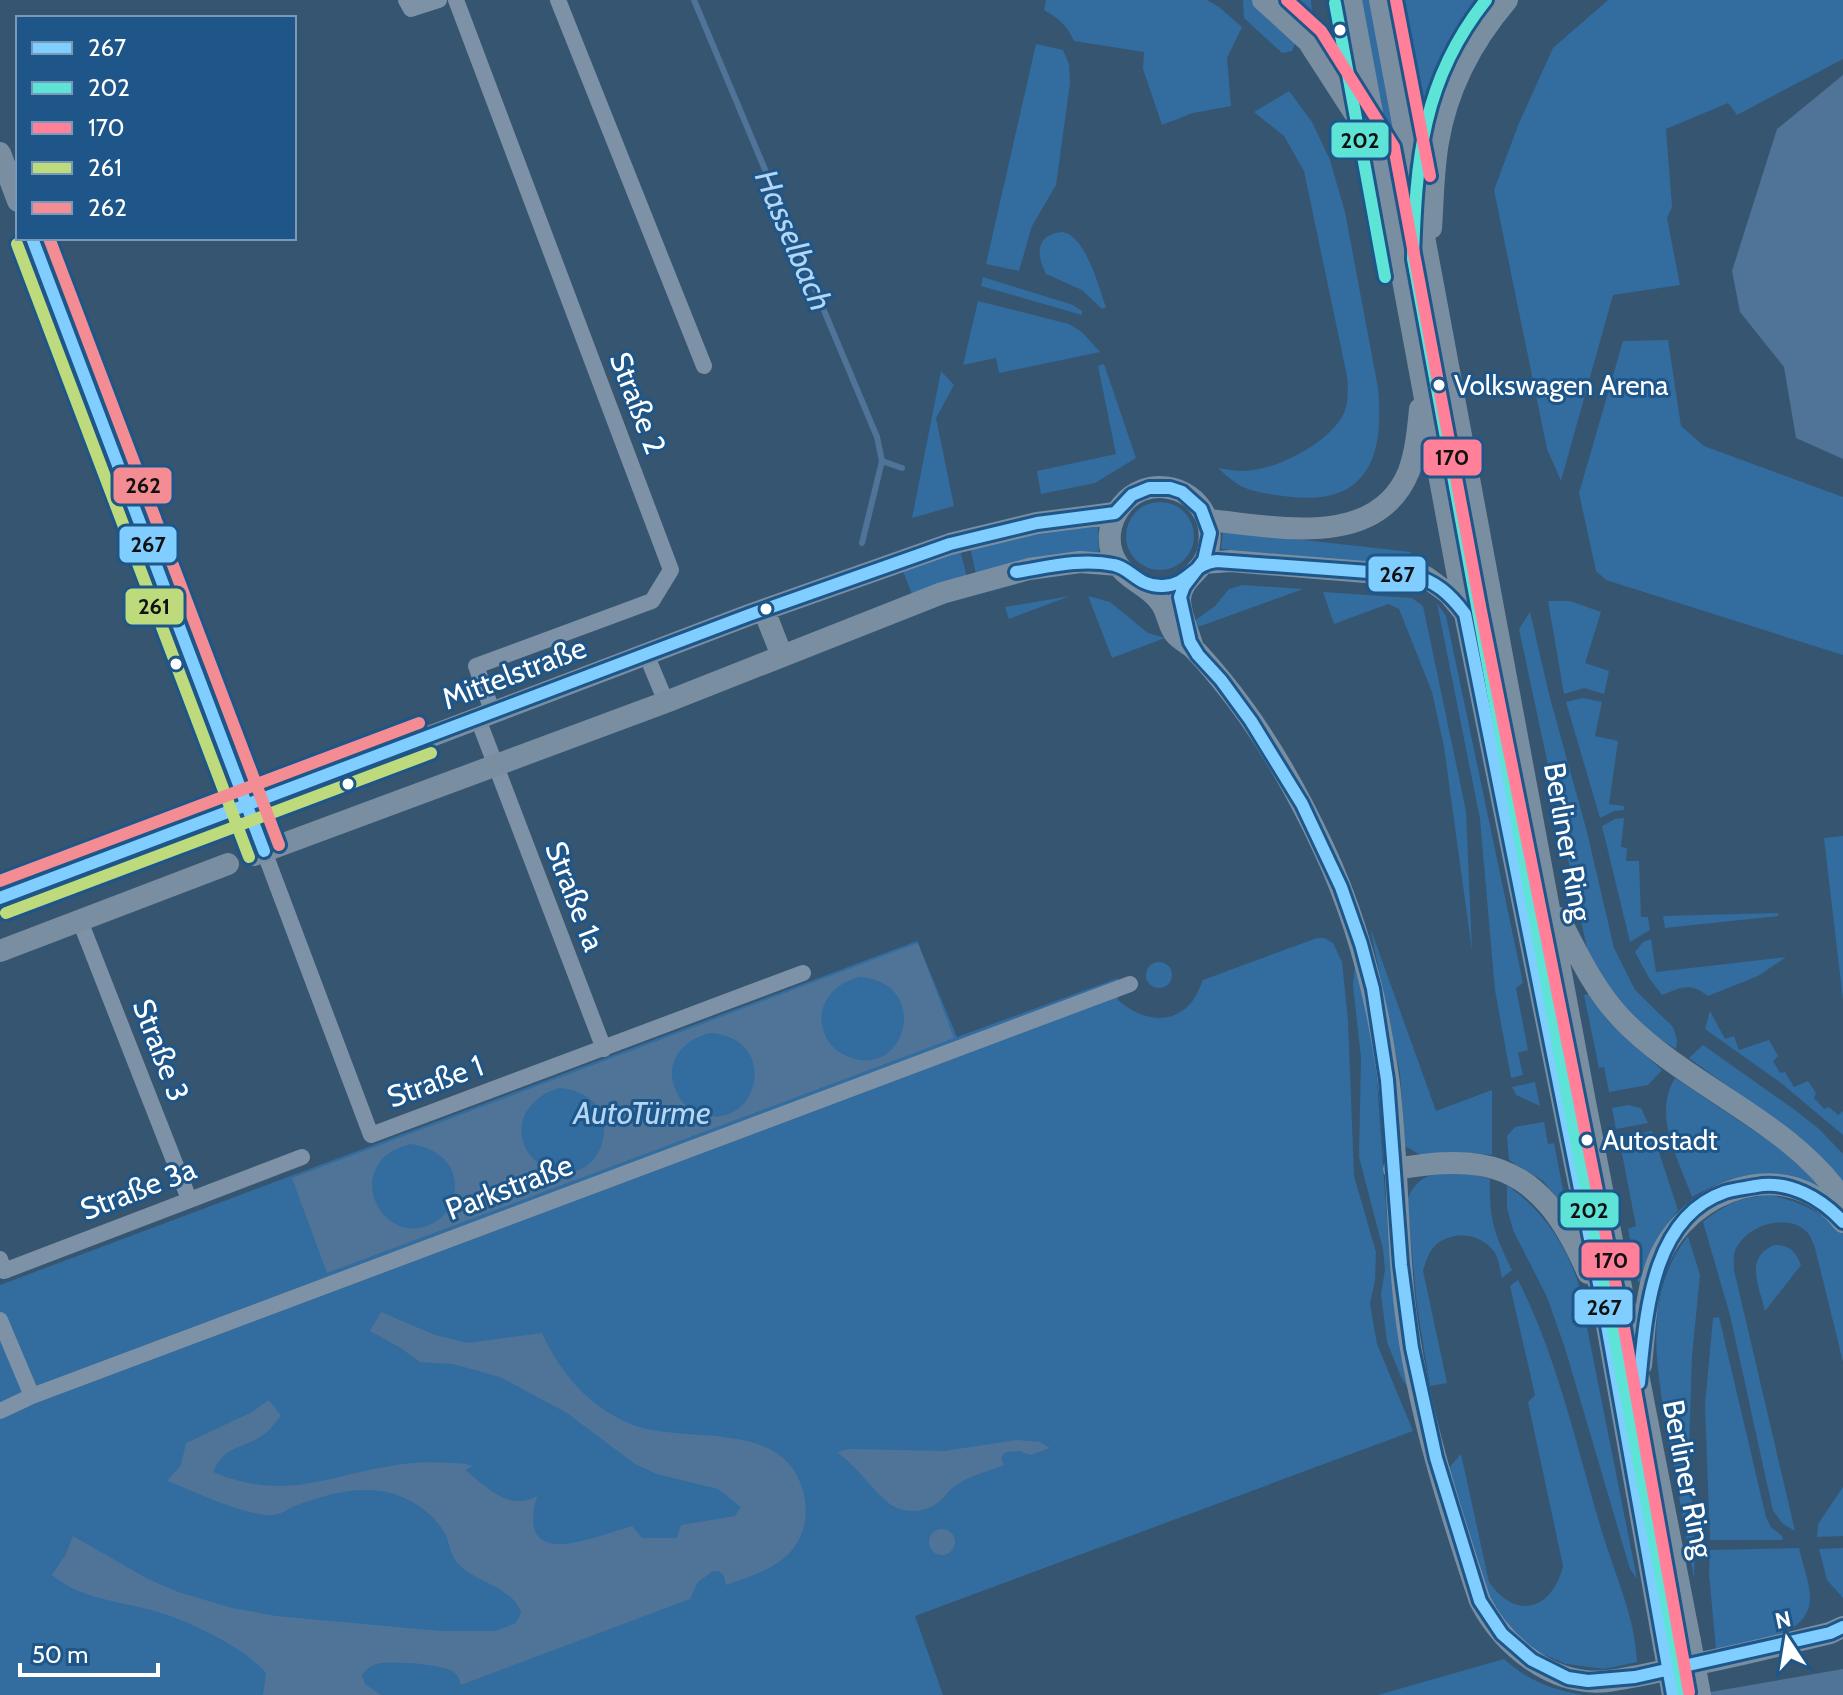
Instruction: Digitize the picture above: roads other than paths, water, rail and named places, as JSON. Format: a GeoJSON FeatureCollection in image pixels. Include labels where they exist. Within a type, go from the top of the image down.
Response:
{"type":"FeatureCollection","features":[{"type":"Feature","properties":{"kind":"main road"},"geometry":{"type":"LineString","coordinates":[[1263,0],[1308,41],[1378,150]]}},
{"type":"Feature","properties":{"kind":"main road","name":"Berliner Ring"},"geometry":{"type":"LineString","coordinates":[[1351,0],[1465,614],[1605,1314],[1673,1695]]}},
{"type":"Feature","properties":{"kind":"main road","name":"Berliner Ring"},"geometry":{"type":"LineString","coordinates":[[1380,0],[1639,1386],[1700,1695]]}},
{"type":"Feature","properties":{"kind":"main road"},"geometry":{"type":"LineString","coordinates":[[1429,257],[1437,144],[1449,99],[1467,55],[1507,0]]}},
{"type":"Feature","properties":{"kind":"main road"},"geometry":{"type":"LineString","coordinates":[[0,153],[16,196]]}},
{"type":"Feature","properties":{"kind":"main road"},"geometry":{"type":"LineString","coordinates":[[1208,520],[1319,530],[1345,525],[1372,514],[1399,490],[1409,470],[1416,443],[1422,384]]}},
{"type":"Feature","properties":{"kind":"main road"},"geometry":{"type":"LineString","coordinates":[[1143,585],[1166,587],[1187,579],[1203,563],[1210,542],[1208,520],[1200,505],[1188,494],[1168,486],[1146,488],[1128,497],[1115,513],[1110,548],[1118,565],[1129,577],[1143,585],[1161,603],[1174,634],[1193,648],[1222,682],[1276,758],[1306,811],[1341,887],[1361,943],[1388,1075],[1405,1308],[1411,1351],[1432,1445],[1480,1601],[1488,1616],[1529,1661],[1565,1676],[1604,1682],[1725,1659],[1843,1627]]}},
{"type":"Feature","properties":{"kind":"main road","name":"Mittelstraße"},"geometry":{"type":"LineString","coordinates":[[242,808],[713,629],[950,544],[1037,523],[1115,513]]}},
{"type":"Feature","properties":{"kind":"main road"},"geometry":{"type":"LineString","coordinates":[[1203,563],[1230,561],[1426,577],[1449,594],[1465,614]]}},
{"type":"Feature","properties":{"kind":"main road"},"geometry":{"type":"LineString","coordinates":[[224,745],[259,853],[666,702],[942,593],[985,580],[1080,562],[1118,565]]}},
{"type":"Feature","properties":{"kind":"main road"},"geometry":{"type":"LineString","coordinates":[[1187,579],[1180,598],[1193,648]]}},
{"type":"Feature","properties":{"kind":"main road"},"geometry":{"type":"LineString","coordinates":[[764,610],[782,656]]}},
{"type":"Feature","properties":{"kind":"main road"},"geometry":{"type":"LineString","coordinates":[[0,898],[211,819]]}},
{"type":"Feature","properties":{"kind":"main road"},"geometry":{"type":"LineString","coordinates":[[0,951],[228,864]]}},
{"type":"Feature","properties":{"kind":"main road"},"geometry":{"type":"LineString","coordinates":[[1547,896],[1597,991],[1621,1018],[1675,1064],[1765,1123],[1810,1161],[1843,1199]]}},
{"type":"Feature","properties":{"kind":"main road"},"geometry":{"type":"LineString","coordinates":[[1394,1169],[1441,1163],[1479,1164],[1521,1181],[1559,1214],[1605,1314]]}},
{"type":"Feature","properties":{"kind":"main road"},"geometry":{"type":"LineString","coordinates":[[1639,1386],[1649,1302],[1658,1263],[1690,1215],[1728,1192],[1753,1186],[1782,1185],[1796,1188],[1823,1202],[1843,1222]]}},
{"type":"Feature","properties":{"kind":"street"},"geometry":{"type":"LineString","coordinates":[[406,0],[411,9],[439,0]]}},
{"type":"Feature","properties":{"kind":"street","name":"Straße 2"},"geometry":{"type":"LineString","coordinates":[[456,0],[671,570],[652,601],[476,666],[486,716]]}},
{"type":"Feature","properties":{"kind":"street"},"geometry":{"type":"LineString","coordinates":[[558,0],[704,366]]}},
{"type":"Feature","properties":{"kind":"street"},"geometry":{"type":"LineString","coordinates":[[646,654],[666,702]]}},
{"type":"Feature","properties":{"kind":"street","name":"Straße 1a"},"geometry":{"type":"LineString","coordinates":[[486,716],[494,764],[604,1049]]}},
{"type":"Feature","properties":{"kind":"street","name":"Straße 1"},"geometry":{"type":"LineString","coordinates":[[259,853],[371,1135],[803,973]]}},
{"type":"Feature","properties":{"kind":"street","name":"Straße 3"},"geometry":{"type":"LineString","coordinates":[[80,921],[189,1199]]}},
{"type":"Feature","properties":{"kind":"street","name":"Parkstraße"},"geometry":{"type":"LineString","coordinates":[[0,1411],[32,1396],[1130,984]]}},
{"type":"Feature","properties":{"kind":"street","name":"Straße 3a"},"geometry":{"type":"LineString","coordinates":[[0,1259],[4,1271],[302,1157]]}},
{"type":"Feature","properties":{"kind":"street"},"geometry":{"type":"LineString","coordinates":[[0,1320],[32,1396]]}},
{"type":"Feature","properties":{"kind":"water"},"geometry":{"type":"Polygon","coordinates":[[[1843,75],[1843,459],[1796,438],[1784,367],[1740,312],[1732,271],[1777,129],[1843,75]]]}},
{"type":"Feature","properties":{"kind":"water","name":"AutoTürme"},"geometry":{"type":"Polygon","coordinates":[[[918,943],[954,1038],[327,1273],[292,1178],[918,943]],[[859,977],[833,991],[823,1007],[822,1026],[826,1037],[830,1044],[849,1057],[869,1060],[885,1055],[897,1043],[903,1028],[903,1011],[897,995],[882,983],[859,977]],[[710,1033],[683,1047],[673,1063],[673,1082],[679,1097],[699,1113],[719,1116],[735,1111],[747,1099],[754,1084],[754,1067],[748,1051],[733,1039],[710,1033]],[[559,1088],[533,1103],[523,1119],[522,1138],[526,1149],[536,1161],[549,1169],[569,1172],[585,1167],[597,1155],[603,1139],[603,1122],[597,1106],[582,1094],[559,1088]],[[410,1144],[388,1154],[376,1169],[372,1185],[376,1202],[385,1216],[399,1226],[416,1228],[435,1222],[444,1215],[455,1187],[451,1168],[445,1160],[430,1149],[410,1144]]]}},
{"type":"Feature","properties":{"kind":"water"},"geometry":{"type":"Polygon","coordinates":[[[381,1312],[435,1335],[468,1343],[542,1333],[558,1362],[577,1386],[600,1407],[628,1423],[671,1433],[747,1441],[768,1448],[786,1461],[801,1485],[805,1521],[795,1547],[776,1564],[752,1576],[726,1585],[724,1576],[719,1571],[713,1571],[698,1582],[690,1599],[461,1685],[455,1673],[440,1667],[376,1664],[362,1676],[365,1684],[381,1695],[263,1695],[266,1673],[228,1644],[165,1614],[86,1594],[52,1575],[73,1536],[148,1579],[178,1592],[232,1608],[276,1616],[441,1631],[496,1631],[516,1623],[521,1613],[512,1598],[460,1565],[437,1522],[419,1506],[400,1496],[370,1490],[339,1493],[272,1515],[233,1507],[167,1481],[181,1465],[186,1443],[252,1412],[269,1400],[281,1416],[256,1440],[223,1456],[213,1472],[239,1481],[284,1486],[405,1464],[465,1464],[473,1466],[465,1470],[507,1499],[517,1501],[537,1496],[533,1520],[537,1535],[547,1542],[562,1544],[632,1526],[642,1538],[677,1538],[681,1525],[735,1516],[741,1507],[718,1489],[657,1474],[635,1464],[567,1413],[500,1377],[453,1364],[420,1362],[370,1331],[381,1312]]]}},
{"type":"Feature","properties":{"kind":"water"},"geometry":{"type":"Polygon","coordinates":[[[1017,1440],[1040,1442],[1050,1448],[1030,1455],[1020,1451],[1005,1452],[1001,1458],[1004,1465],[963,1481],[934,1506],[919,1511],[891,1505],[837,1452],[848,1449],[944,1451],[1017,1440]]]}},
{"type":"Feature","properties":{"kind":"water"},"geometry":{"type":"Polygon","coordinates":[[[942,1529],[951,1533],[955,1542],[951,1551],[942,1555],[933,1551],[929,1542],[933,1533],[942,1529]]]}},
{"type":"Feature","properties":{"kind":"water"},"geometry":{"type":"Polygon","coordinates":[[[1843,1669],[1843,1695],[1693,1695],[1843,1669]]]}},
{"type":"Feature","properties":{"kind":"waterway","name":"Hasselbach"},"geometry":{"type":"LineString","coordinates":[[694,0],[877,437],[882,461],[902,468]]}},
{"type":"Feature","properties":{"kind":"waterway"},"geometry":{"type":"LineString","coordinates":[[862,543],[882,461]]}},
{"type":"Feature","properties":{"kind":"tunnel"},"geometry":{"type":"LineString","coordinates":[[33,240],[224,745]]}},
{"type":"Feature","properties":{"kind":"place","name":"Volkswagen Arena"},"geometry":{"type":"Point","coordinates":[1439,385]}},
{"type":"Feature","properties":{"kind":"place","name":"Autostadt"},"geometry":{"type":"Point","coordinates":[1587,1140]}}]}
